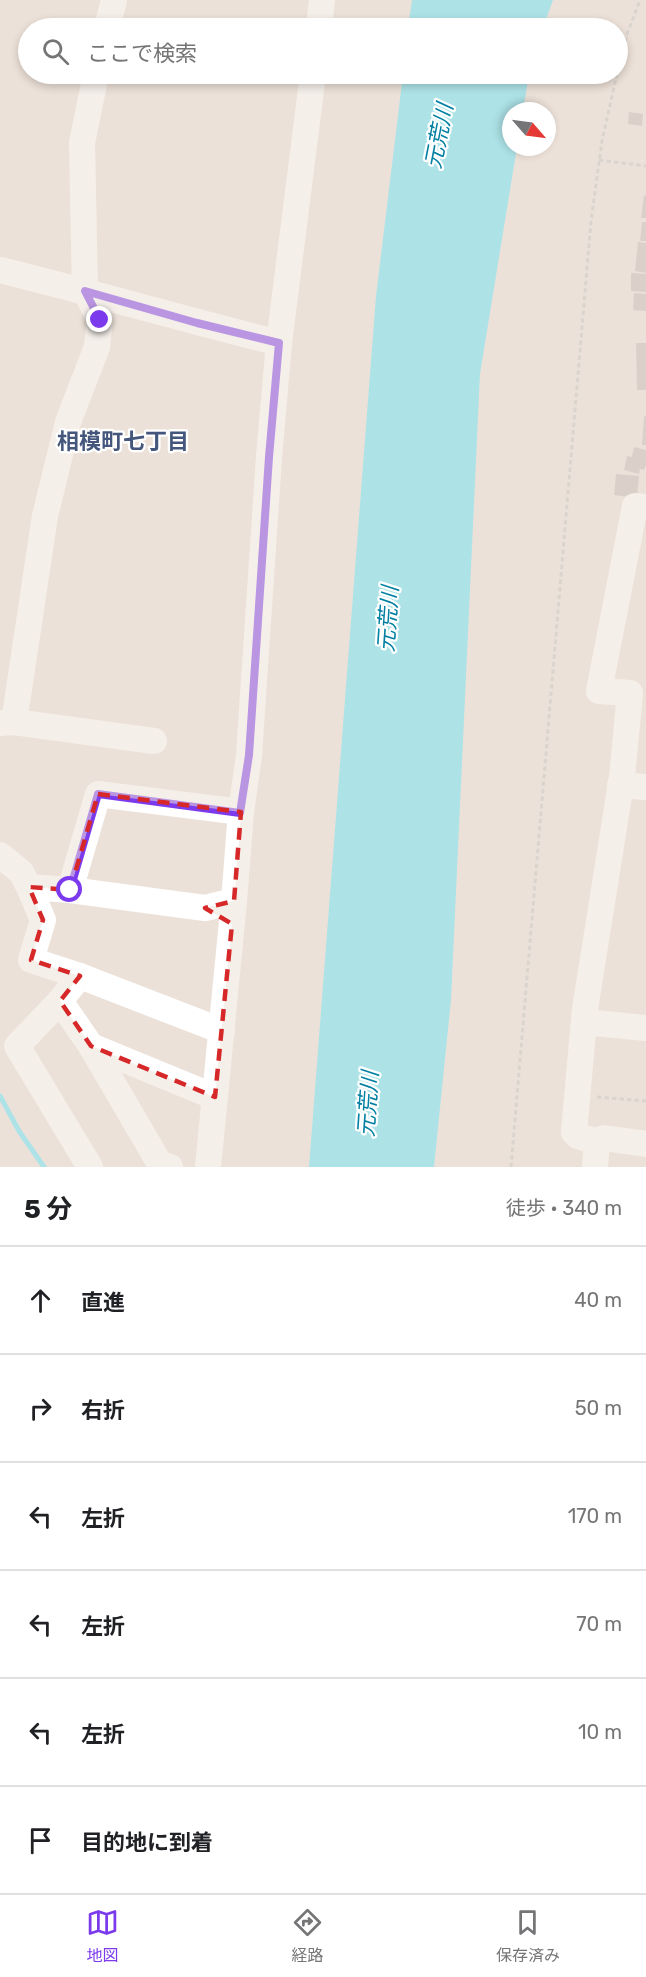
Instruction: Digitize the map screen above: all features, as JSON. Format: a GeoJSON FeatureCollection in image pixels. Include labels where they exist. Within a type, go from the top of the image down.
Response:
{"type":"FeatureCollection","features":[{"type":"Feature","properties":{"kind":"street"},"geometry":{"type":"LineString","coordinates":[[110,18],[114,0]]}},
{"type":"Feature","properties":{"kind":"street"},"geometry":{"type":"LineString","coordinates":[[320,18],[322,0]]}},
{"type":"Feature","properties":{"kind":"street"},"geometry":{"type":"LineString","coordinates":[[94,84],[82,144],[85,291],[100,320],[97,347],[68,422],[45,516],[7,722],[154,741]]}},
{"type":"Feature","properties":{"kind":"street"},"geometry":{"type":"LineString","coordinates":[[208,1167],[233,913],[240,813],[249,755],[279,343],[312,84]]}},
{"type":"Feature","properties":{"kind":"street"},"geometry":{"type":"LineString","coordinates":[[0,270],[279,343]]}},
{"type":"Feature","properties":{"kind":"street"},"geometry":{"type":"LineString","coordinates":[[646,507],[635,506],[600,691],[638,692],[620,784],[584,1022],[574,1132],[578,1136],[595,1141],[604,1138],[646,1144]]}},
{"type":"Feature","properties":{"kind":"street"},"geometry":{"type":"LineString","coordinates":[[620,784],[646,787]]}},
{"type":"Feature","properties":{"kind":"street"},"geometry":{"type":"LineString","coordinates":[[70,890],[98,794],[240,813]]}},
{"type":"Feature","properties":{"kind":"street"},"geometry":{"type":"LineString","coordinates":[[0,855],[21,872],[43,920],[31,960],[80,976],[222,1031]]}},
{"type":"Feature","properties":{"kind":"street"},"geometry":{"type":"LineString","coordinates":[[29,887],[70,890],[233,913]]}},
{"type":"Feature","properties":{"kind":"street"},"geometry":{"type":"LineString","coordinates":[[80,976],[60,1001],[17,1046],[90,1167]]}},
{"type":"Feature","properties":{"kind":"street"},"geometry":{"type":"LineString","coordinates":[[60,1001],[91,1046],[160,1164],[170,1167]]}},
{"type":"Feature","properties":{"kind":"street"},"geometry":{"type":"LineString","coordinates":[[584,1022],[646,1028]]}},
{"type":"Feature","properties":{"kind":"street"},"geometry":{"type":"LineString","coordinates":[[91,1046],[215,1097]]}},
{"type":"Feature","properties":{"kind":"street"},"geometry":{"type":"LineString","coordinates":[[595,1141],[597,1142],[595,1167]]}},
{"type":"Feature","properties":{"kind":"path"},"geometry":{"type":"LineString","coordinates":[[628,31],[640,0]]}},
{"type":"Feature","properties":{"kind":"path"},"geometry":{"type":"LineString","coordinates":[[511,1167],[591,221],[599,160],[615,84]]}},
{"type":"Feature","properties":{"kind":"path"},"geometry":{"type":"LineString","coordinates":[[599,160],[646,165]]}},
{"type":"Feature","properties":{"kind":"path"},"geometry":{"type":"LineString","coordinates":[[577,1096],[646,1101]]}},
{"type":"Feature","properties":{"kind":"highlighted area"},"geometry":{"type":"Polygon","coordinates":[[[98,794],[241,812],[234,901],[205,908],[232,924],[215,1097],[91,1046],[60,1001],[80,976],[31,960],[43,920],[29,887],[70,890],[98,794]]]}},
{"type":"Feature","properties":{"kind":"water"},"geometry":{"type":"Polygon","coordinates":[[[412,0],[553,0],[547,18],[409,18],[412,0]]]}},
{"type":"Feature","properties":{"kind":"water","name":"元荒川"},"geometry":{"type":"Polygon","coordinates":[[[402,84],[527,84],[524,102],[502,102],[502,156],[516,156],[480,374],[451,1000],[434,1167],[309,1167],[376,296],[402,84]]]}},
{"type":"Feature","properties":{"kind":"building"},"geometry":{"type":"Polygon","coordinates":[[[629,112],[643,114],[642,126],[628,124],[629,112]]]}},
{"type":"Feature","properties":{"kind":"building"},"geometry":{"type":"Polygon","coordinates":[[[644,195],[646,196],[646,218],[641,218],[644,195]]]}},
{"type":"Feature","properties":{"kind":"building"},"geometry":{"type":"Polygon","coordinates":[[[642,222],[646,222],[646,241],[640,241],[642,222]]]}},
{"type":"Feature","properties":{"kind":"building"},"geometry":{"type":"Polygon","coordinates":[[[638,242],[646,243],[646,273],[635,271],[638,242]]]}},
{"type":"Feature","properties":{"kind":"building"},"geometry":{"type":"Polygon","coordinates":[[[631,273],[646,274],[646,292],[631,291],[631,273]]]}},
{"type":"Feature","properties":{"kind":"building"},"geometry":{"type":"Polygon","coordinates":[[[634,293],[646,294],[646,311],[633,310],[634,293]]]}},
{"type":"Feature","properties":{"kind":"building"},"geometry":{"type":"Polygon","coordinates":[[[636,343],[646,343],[646,390],[637,390],[636,343]]]}},
{"type":"Feature","properties":{"kind":"building"},"geometry":{"type":"Polygon","coordinates":[[[644,416],[646,416],[646,445],[642,445],[644,416]]]}},
{"type":"Feature","properties":{"kind":"building"},"geometry":{"type":"Polygon","coordinates":[[[634,447],[646,450],[646,465],[644,470],[640,469],[639,474],[624,470],[627,456],[632,457],[634,447]]]}},
{"type":"Feature","properties":{"kind":"building"},"geometry":{"type":"Polygon","coordinates":[[[616,474],[639,476],[637,498],[614,495],[616,474]]]}},
{"type":"Feature","properties":{"kind":"waterway"},"geometry":{"type":"LineString","coordinates":[[0,1096],[19,1131],[44,1167]]}},
{"type":"Feature","properties":{"kind":"district","name":"相模町七丁目"},"geometry":{"type":"Point","coordinates":[123,441]}},
{"type":"Feature","properties":{"kind":"route"},"geometry":{"type":"LineString","coordinates":[[70,890],[98,794],[240,813],[249,755],[279,343],[197,323],[85,291],[100,320]]}}]}
